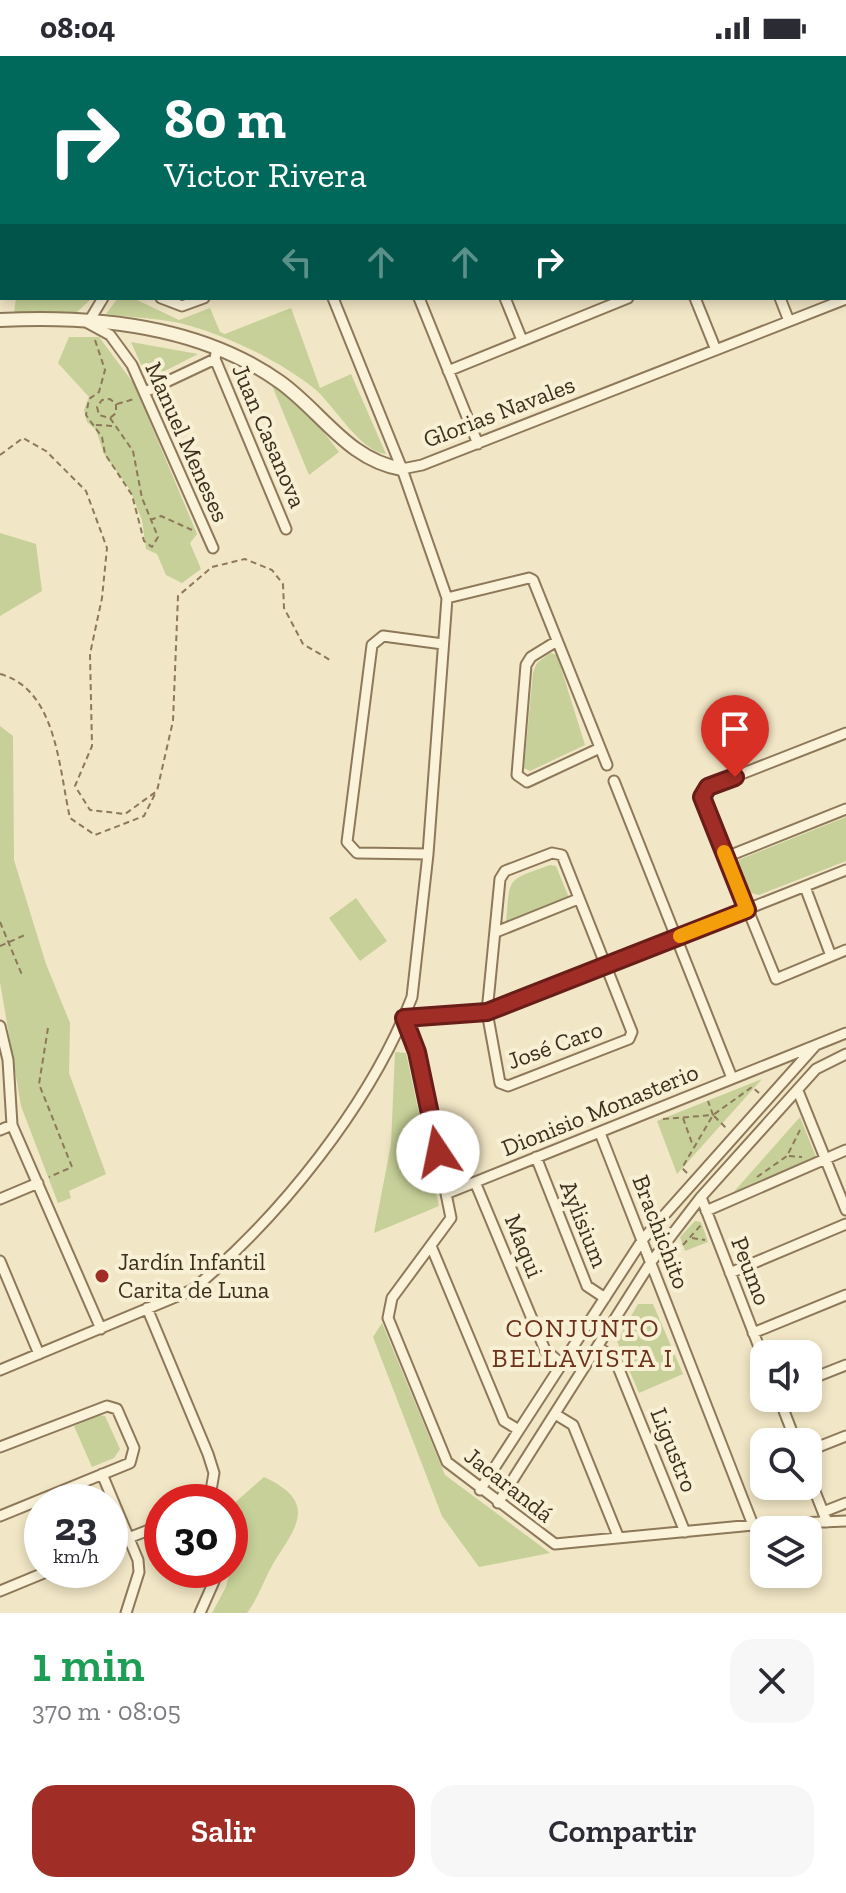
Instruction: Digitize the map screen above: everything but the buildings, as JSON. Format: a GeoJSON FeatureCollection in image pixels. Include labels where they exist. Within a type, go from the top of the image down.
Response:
{"type":"FeatureCollection","features":[{"type":"Feature","properties":{"kind":"street"},"geometry":{"type":"LineString","coordinates":[[88,323],[102,300]]}},
{"type":"Feature","properties":{"kind":"street"},"geometry":{"type":"LineString","coordinates":[[166,300],[182,306],[198,300]]}},
{"type":"Feature","properties":{"kind":"street"},"geometry":{"type":"LineString","coordinates":[[0,1370],[192,1290],[255,1232],[302,1179],[350,1111],[404,1018],[418,971],[447,598],[402,469],[334,300]]}},
{"type":"Feature","properties":{"kind":"street"},"geometry":{"type":"LineString","coordinates":[[420,300],[478,444]]}},
{"type":"Feature","properties":{"kind":"street"},"geometry":{"type":"LineString","coordinates":[[506,300],[522,340]]}},
{"type":"Feature","properties":{"kind":"street"},"geometry":{"type":"LineString","coordinates":[[448,371],[623,300]]}},
{"type":"Feature","properties":{"kind":"street"},"geometry":{"type":"LineString","coordinates":[[696,300],[716,350]]}},
{"type":"Feature","properties":{"kind":"street"},"geometry":{"type":"LineString","coordinates":[[781,300],[789,321]]}},
{"type":"Feature","properties":{"kind":"street","name":"Glorias Navales"},"geometry":{"type":"LineString","coordinates":[[0,320],[154,328],[216,353],[288,388],[360,455],[382,465],[402,469],[422,465],[478,444],[843,300]]}},
{"type":"Feature","properties":{"kind":"street","name":"Manuel Meneses"},"geometry":{"type":"LineString","coordinates":[[88,323],[110,335],[132,365],[213,548]]}},
{"type":"Feature","properties":{"kind":"street","name":"Juan Casanova"},"geometry":{"type":"LineString","coordinates":[[145,392],[216,353],[286,529]]}},
{"type":"Feature","properties":{"kind":"street"},"geometry":{"type":"LineString","coordinates":[[447,598],[529,578],[533,580],[607,765]]}},
{"type":"Feature","properties":{"kind":"street"},"geometry":{"type":"LineString","coordinates":[[428,854],[357,853],[347,842],[372,645],[383,636],[443,644]]}},
{"type":"Feature","properties":{"kind":"street"},"geometry":{"type":"LineString","coordinates":[[557,641],[531,657],[526,665],[517,775],[527,782],[600,748]]}},
{"type":"Feature","properties":{"kind":"street"},"geometry":{"type":"LineString","coordinates":[[846,733],[708,787],[702,797],[776,979],[846,950]]}},
{"type":"Feature","properties":{"kind":"street"},"geometry":{"type":"LineString","coordinates":[[614,781],[732,1078]]}},
{"type":"Feature","properties":{"kind":"street"},"geometry":{"type":"LineString","coordinates":[[726,857],[846,809]]}},
{"type":"Feature","properties":{"kind":"street","name":"José Caro"},"geometry":{"type":"LineString","coordinates":[[552,853],[562,855],[632,1032],[629,1039],[508,1086],[500,1083],[487,1012],[496,932],[500,879],[505,871],[552,853]]}},
{"type":"Feature","properties":{"kind":"street"},"geometry":{"type":"LineString","coordinates":[[404,1018],[487,1012],[846,870]]}},
{"type":"Feature","properties":{"kind":"street"},"geometry":{"type":"LineString","coordinates":[[805,887],[831,956]]}},
{"type":"Feature","properties":{"kind":"street"},"geometry":{"type":"LineString","coordinates":[[496,932],[578,899]]}},
{"type":"Feature","properties":{"kind":"street"},"geometry":{"type":"LineString","coordinates":[[404,1018],[417,1052],[448,1193]]}},
{"type":"Feature","properties":{"kind":"street"},"geometry":{"type":"LineString","coordinates":[[0,1026],[12,1125],[101,1329]]}},
{"type":"Feature","properties":{"kind":"street","name":"Dionisio Monasterio"},"geometry":{"type":"LineString","coordinates":[[448,1193],[846,1033]]}},
{"type":"Feature","properties":{"kind":"street"},"geometry":{"type":"LineString","coordinates":[[480,1490],[643,1239],[816,1045]]}},
{"type":"Feature","properties":{"kind":"street"},"geometry":{"type":"LineString","coordinates":[[498,1503],[651,1262],[701,1197],[816,1069],[846,1054]]}},
{"type":"Feature","properties":{"kind":"street"},"geometry":{"type":"LineString","coordinates":[[798,1091],[846,1210]]}},
{"type":"Feature","properties":{"kind":"street"},"geometry":{"type":"LineString","coordinates":[[0,1130],[12,1125]]}},
{"type":"Feature","properties":{"kind":"street","name":"Brachichito"},"geometry":{"type":"LineString","coordinates":[[600,1133],[750,1517]]}},
{"type":"Feature","properties":{"kind":"street"},"geometry":{"type":"LineString","coordinates":[[708,1216],[846,1150]]}},
{"type":"Feature","properties":{"kind":"street","name":"Aylisium"},"geometry":{"type":"LineString","coordinates":[[536,1157],[587,1286],[605,1298]]}},
{"type":"Feature","properties":{"kind":"street","name":"Maqui"},"geometry":{"type":"LineString","coordinates":[[475,1182],[545,1350],[562,1364]]}},
{"type":"Feature","properties":{"kind":"street"},"geometry":{"type":"LineString","coordinates":[[0,1199],[38,1183]]}},
{"type":"Feature","properties":{"kind":"street","name":"Jacarandá"},"geometry":{"type":"LineString","coordinates":[[448,1193],[451,1218],[392,1298],[388,1318],[447,1462],[555,1544],[750,1525]]}},
{"type":"Feature","properties":{"kind":"street","name":"Peumo"},"geometry":{"type":"LineString","coordinates":[[701,1197],[756,1340]]}},
{"type":"Feature","properties":{"kind":"street"},"geometry":{"type":"LineString","coordinates":[[730,1273],[846,1224]]}},
{"type":"Feature","properties":{"kind":"street"},"geometry":{"type":"LineString","coordinates":[[431,1246],[504,1421],[519,1430]]}},
{"type":"Feature","properties":{"kind":"street"},"geometry":{"type":"LineString","coordinates":[[0,1261],[39,1354]]}},
{"type":"Feature","properties":{"kind":"street"},"geometry":{"type":"LineString","coordinates":[[753,1333],[846,1295]]}},
{"type":"Feature","properties":{"kind":"street"},"geometry":{"type":"LineString","coordinates":[[147,1308],[208,1454],[214,1473],[212,1484]]}},
{"type":"Feature","properties":{"kind":"street","name":"Ligustro"},"geometry":{"type":"LineString","coordinates":[[597,1347],[614,1357],[685,1532]]}},
{"type":"Feature","properties":{"kind":"street"},"geometry":{"type":"LineString","coordinates":[[822,1374],[846,1365]]}},
{"type":"Feature","properties":{"kind":"street"},"geometry":{"type":"LineString","coordinates":[[0,1447],[107,1406],[117,1409],[134,1448],[130,1463],[0,1516]]}},
{"type":"Feature","properties":{"kind":"street"},"geometry":{"type":"LineString","coordinates":[[555,1414],[573,1425],[618,1536]]}},
{"type":"Feature","properties":{"kind":"street"},"geometry":{"type":"LineString","coordinates":[[822,1445],[846,1436]]}},
{"type":"Feature","properties":{"kind":"street"},"geometry":{"type":"LineString","coordinates":[[102,1474],[106,1484]]}},
{"type":"Feature","properties":{"kind":"street"},"geometry":{"type":"LineString","coordinates":[[818,1500],[827,1522]]}},
{"type":"Feature","properties":{"kind":"street"},"geometry":{"type":"LineString","coordinates":[[823,1512],[846,1503]]}},
{"type":"Feature","properties":{"kind":"street","name":"Jacarandá"},"geometry":{"type":"LineString","coordinates":[[822,1522],[846,1521]]}},
{"type":"Feature","properties":{"kind":"street"},"geometry":{"type":"LineString","coordinates":[[125,1612],[139,1572],[128,1537],[144,1531]]}},
{"type":"Feature","properties":{"kind":"street"},"geometry":{"type":"LineString","coordinates":[[0,1591],[24,1581]]}},
{"type":"Feature","properties":{"kind":"street"},"geometry":{"type":"LineString","coordinates":[[200,1613],[211,1588]]}},
{"type":"Feature","properties":{"kind":"path"},"geometry":{"type":"LineString","coordinates":[[87,417],[98,413],[110,418],[133,451],[149,520],[158,537],[152,547],[144,541],[132,495],[105,454],[94,425],[87,417],[89,399],[99,392],[105,370],[88,323]]}},
{"type":"Feature","properties":{"kind":"path"},"geometry":{"type":"LineString","coordinates":[[99,392],[104,399],[116,404],[145,392]]}},
{"type":"Feature","properties":{"kind":"path"},"geometry":{"type":"LineString","coordinates":[[98,413],[97,407],[104,399]]}},
{"type":"Feature","properties":{"kind":"path"},"geometry":{"type":"LineString","coordinates":[[110,418],[116,413],[116,404]]}},
{"type":"Feature","properties":{"kind":"path"},"geometry":{"type":"LineString","coordinates":[[94,425],[113,426]]}},
{"type":"Feature","properties":{"kind":"path"},"geometry":{"type":"LineString","coordinates":[[0,455],[23,438],[46,451],[86,491],[107,548],[102,598],[90,654],[92,746],[75,786],[90,810],[125,814],[157,791]]}},
{"type":"Feature","properties":{"kind":"path"},"geometry":{"type":"LineString","coordinates":[[149,520],[161,516],[208,538]]}},
{"type":"Feature","properties":{"kind":"path"},"geometry":{"type":"LineString","coordinates":[[0,674],[14,677],[46,711],[70,818],[95,835],[144,816],[157,791],[173,721],[178,596],[212,567],[245,559],[272,570],[283,584],[284,608],[303,644],[330,660]]}},
{"type":"Feature","properties":{"kind":"path"},"geometry":{"type":"LineString","coordinates":[[0,922],[22,975]]}},
{"type":"Feature","properties":{"kind":"path"},"geometry":{"type":"LineString","coordinates":[[0,946],[25,935]]}},
{"type":"Feature","properties":{"kind":"path"},"geometry":{"type":"LineString","coordinates":[[38,1183],[72,1167],[39,1084],[48,1028]]}},
{"type":"Feature","properties":{"kind":"path"},"geometry":{"type":"LineString","coordinates":[[693,1180],[682,1168],[713,1115],[752,1087],[767,1100]]}},
{"type":"Feature","properties":{"kind":"path"},"geometry":{"type":"LineString","coordinates":[[703,1090],[713,1115],[734,1135]]}},
{"type":"Feature","properties":{"kind":"path"},"geometry":{"type":"LineString","coordinates":[[654,1111],[662,1119],[713,1115]]}},
{"type":"Feature","properties":{"kind":"path"},"geometry":{"type":"LineString","coordinates":[[753,1179],[787,1156],[808,1116]]}},
{"type":"Feature","properties":{"kind":"path"},"geometry":{"type":"LineString","coordinates":[[682,1118],[694,1147]]}},
{"type":"Feature","properties":{"kind":"path"},"geometry":{"type":"LineString","coordinates":[[683,1245],[708,1216]]}},
{"type":"Feature","properties":{"kind":"path"},"geometry":{"type":"LineString","coordinates":[[691,1238],[716,1237]]}},
{"type":"Feature","properties":{"kind":"green space"},"geometry":{"type":"Polygon","coordinates":[[[16,300],[90,300],[77,312],[14,313],[16,300]]]}},
{"type":"Feature","properties":{"kind":"green space"},"geometry":{"type":"Polygon","coordinates":[[[116,300],[137,300],[179,320],[210,308],[220,332],[225,334],[291,308],[320,388],[351,374],[386,454],[377,452],[358,438],[323,397],[303,380],[240,344],[191,326],[106,314],[116,300]]]}},
{"type":"Feature","properties":{"kind":"green space"},"geometry":{"type":"Polygon","coordinates":[[[69,337],[99,337],[134,384],[197,534],[190,543],[201,569],[182,583],[166,575],[157,554],[146,549],[142,520],[130,490],[104,454],[96,430],[87,422],[84,410],[89,397],[58,363],[69,337]]]}},
{"type":"Feature","properties":{"kind":"green space"},"geometry":{"type":"Polygon","coordinates":[[[131,342],[198,354],[151,378],[146,376],[131,342]]]}},
{"type":"Feature","properties":{"kind":"green space"},"geometry":{"type":"Polygon","coordinates":[[[271,383],[312,417],[339,452],[309,475],[271,383]]]}},
{"type":"Feature","properties":{"kind":"green space"},"geometry":{"type":"Polygon","coordinates":[[[0,533],[36,544],[42,591],[0,616],[0,533]]]}},
{"type":"Feature","properties":{"kind":"green space"},"geometry":{"type":"Polygon","coordinates":[[[550,653],[557,655],[585,745],[530,771],[524,768],[533,672],[537,663],[550,653]]]}},
{"type":"Feature","properties":{"kind":"green space"},"geometry":{"type":"Polygon","coordinates":[[[0,726],[13,736],[14,860],[46,964],[70,1023],[69,1073],[106,1174],[69,1191],[71,1198],[58,1203],[21,1106],[0,982],[0,726]]]}},
{"type":"Feature","properties":{"kind":"green space"},"geometry":{"type":"Polygon","coordinates":[[[846,817],[846,861],[759,895],[751,893],[738,860],[846,817]]]}},
{"type":"Feature","properties":{"kind":"green space"},"geometry":{"type":"Polygon","coordinates":[[[550,865],[556,866],[569,898],[506,923],[508,896],[513,882],[550,865]]]}},
{"type":"Feature","properties":{"kind":"green space"},"geometry":{"type":"Polygon","coordinates":[[[356,898],[387,941],[360,961],[329,918],[356,898]]]}},
{"type":"Feature","properties":{"kind":"green space"},"geometry":{"type":"Polygon","coordinates":[[[395,1052],[406,1053],[439,1206],[374,1233],[391,1144],[395,1052]]]}},
{"type":"Feature","properties":{"kind":"green space"},"geometry":{"type":"Polygon","coordinates":[[[762,1079],[677,1174],[657,1121],[762,1079]]]}},
{"type":"Feature","properties":{"kind":"green space"},"geometry":{"type":"Polygon","coordinates":[[[800,1117],[816,1157],[731,1195],[800,1117]]]}},
{"type":"Feature","properties":{"kind":"green space"},"geometry":{"type":"Polygon","coordinates":[[[695,1221],[701,1222],[708,1242],[685,1251],[680,1237],[695,1221]]]}},
{"type":"Feature","properties":{"kind":"green space"},"geometry":{"type":"Polygon","coordinates":[[[638,1304],[653,1304],[683,1374],[639,1393],[617,1341],[638,1304]]]}},
{"type":"Feature","properties":{"kind":"green space"},"geometry":{"type":"Polygon","coordinates":[[[382,1323],[445,1475],[550,1553],[479,1567],[442,1516],[373,1337],[382,1323]]]}},
{"type":"Feature","properties":{"kind":"green space"},"geometry":{"type":"Polygon","coordinates":[[[98,1415],[105,1416],[120,1449],[114,1458],[92,1467],[74,1426],[98,1415]]]}},
{"type":"Feature","properties":{"kind":"green space"},"geometry":{"type":"Polygon","coordinates":[[[264,1477],[281,1486],[297,1505],[295,1526],[247,1613],[212,1613],[225,1588],[248,1588],[248,1491],[264,1477]]]}},
{"type":"Feature","properties":{"kind":"slow traffic"},"geometry":{"type":"LineString","coordinates":[[680,936],[747,910],[724,852]]}},
{"type":"Feature","properties":{"kind":"place","name":"Jardín Infantil Carita de Luna"},"geometry":{"type":"Point","coordinates":[102,1276]}},
{"type":"Feature","properties":{"kind":"district","name":"CONJUNTO BELLAVISTA I"},"geometry":{"type":"Point","coordinates":[583,1343]}},
{"type":"Feature","properties":{"kind":"route"},"geometry":{"type":"LineString","coordinates":[[438,1152],[417,1052],[404,1018],[487,1012],[747,910],[702,797],[708,787],[735,777]]}}]}
